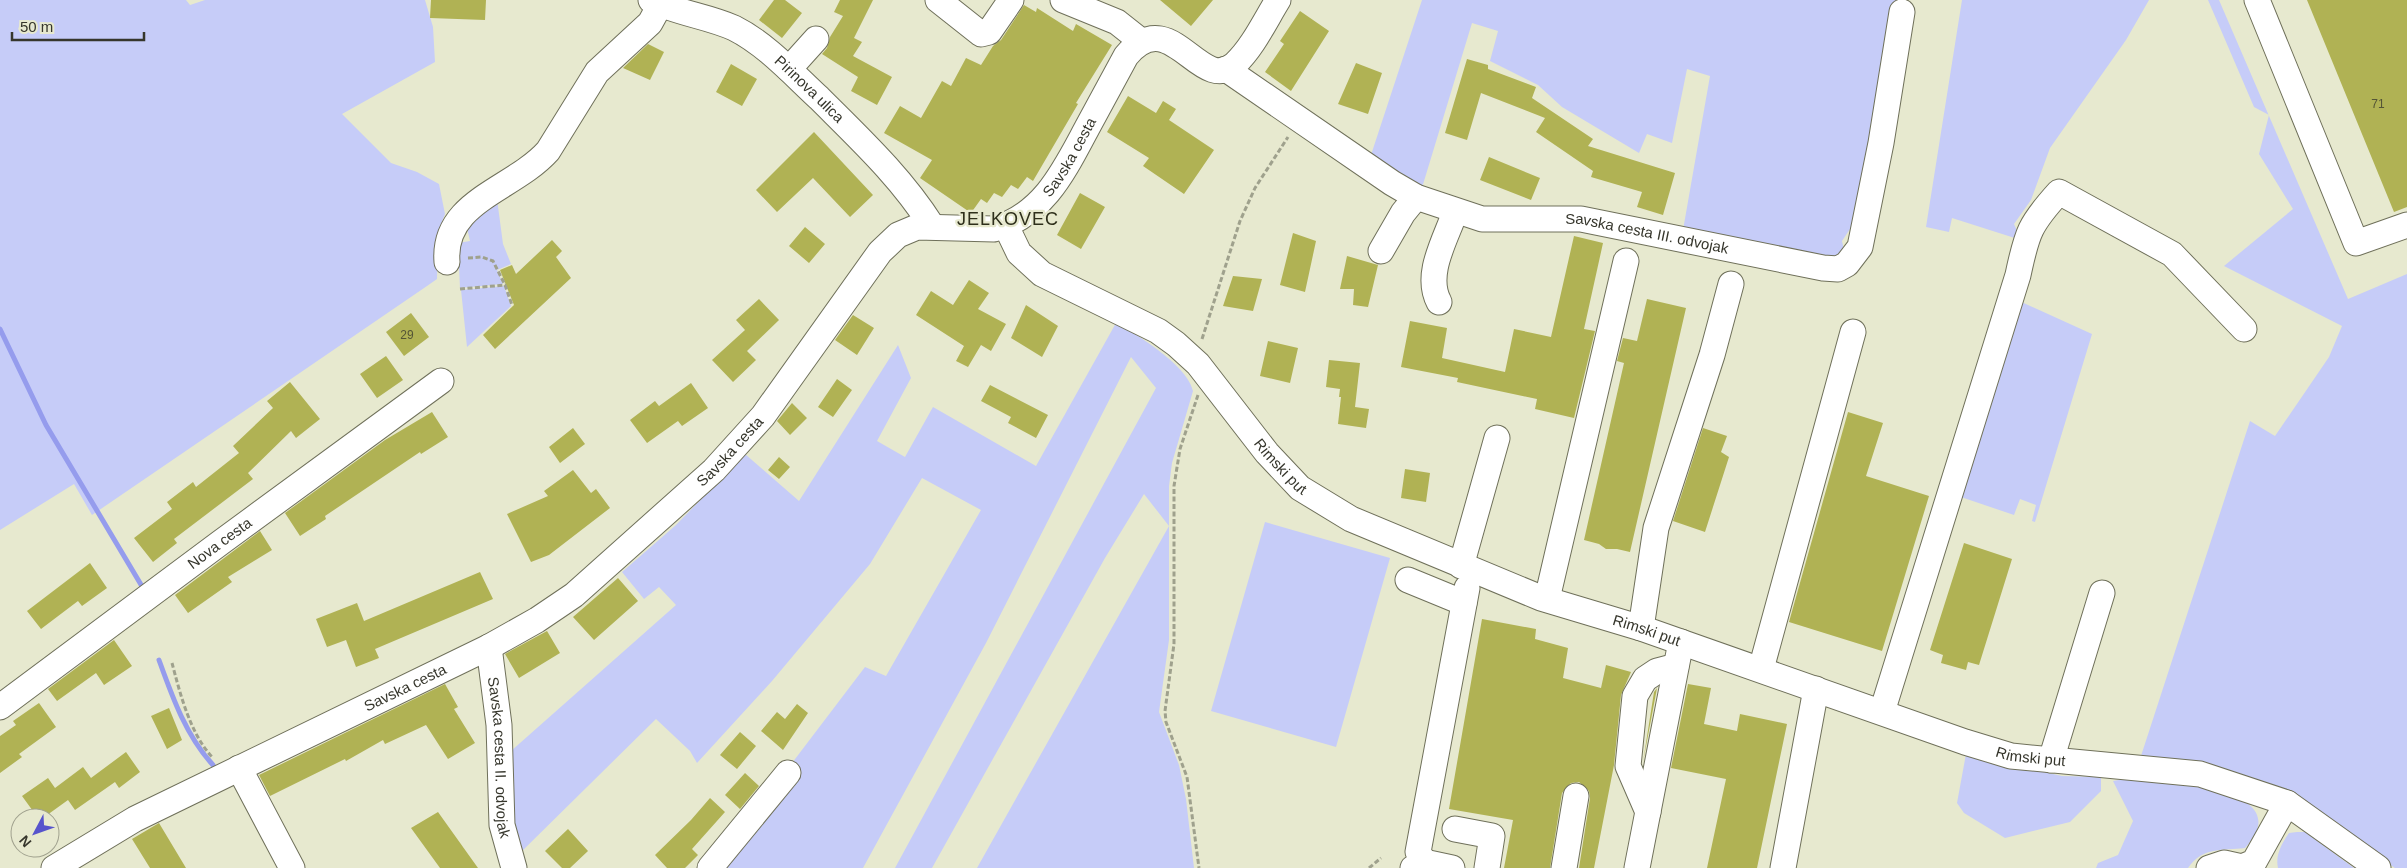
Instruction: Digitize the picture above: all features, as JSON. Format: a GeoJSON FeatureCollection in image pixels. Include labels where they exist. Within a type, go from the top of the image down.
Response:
{"type":"FeatureCollection","features":[{"type":"Feature","properties":{"kind":"street"},"geometry":{"type":"LineString","coordinates":[[938,0],[981,34],[988,32],[1011,0]]}},
{"type":"Feature","properties":{"kind":"street"},"geometry":{"type":"LineString","coordinates":[[1072,2],[1118,22],[1141,41],[1158,37],[1166,40],[1209,69],[1226,69],[1234,65],[1249,47],[1278,0]]}},
{"type":"Feature","properties":{"kind":"street"},"geometry":{"type":"LineString","coordinates":[[2258,0],[2356,243],[2407,225]]}},
{"type":"Feature","properties":{"kind":"street"},"geometry":{"type":"LineString","coordinates":[[453,260],[446,246],[450,232],[459,217],[469,208],[520,177],[539,162],[548,151],[597,72],[650,23],[655,2]]}},
{"type":"Feature","properties":{"kind":"street","name":"Pirinova ulica"},"geometry":{"type":"LineString","coordinates":[[655,2],[734,28],[789,69],[886,164],[912,195],[932,226]]}},
{"type":"Feature","properties":{"kind":"street","name":"Savska cesta III. odvojak"},"geometry":{"type":"LineString","coordinates":[[1226,69],[1299,120],[1416,197],[1454,212],[1482,219],[1581,218],[1823,268],[1838,269],[1854,256],[1863,235],[1882,143],[1902,12]]}},
{"type":"Feature","properties":{"kind":"street"},"geometry":{"type":"LineString","coordinates":[[789,69],[816,39]]}},
{"type":"Feature","properties":{"kind":"street","name":"Savska cesta"},"geometry":{"type":"LineString","coordinates":[[54,868],[136,819],[489,647],[537,620],[574,595],[714,470],[763,416],[880,252],[898,235],[917,227],[932,226],[978,230],[1006,226],[1036,207],[1062,174],[1126,56],[1141,41]]}},
{"type":"Feature","properties":{"kind":"street"},"geometry":{"type":"LineString","coordinates":[[1882,712],[2018,275],[2026,239],[2032,224],[2059,192],[2172,254],[2244,329]]}},
{"type":"Feature","properties":{"kind":"street"},"geometry":{"type":"LineString","coordinates":[[1381,251],[1403,213],[1416,197]]}},
{"type":"Feature","properties":{"kind":"street"},"geometry":{"type":"LineString","coordinates":[[1439,302],[1434,292],[1437,255],[1454,212]]}},
{"type":"Feature","properties":{"kind":"street","name":"Rimski put"},"geometry":{"type":"LineString","coordinates":[[1006,226],[1019,253],[1042,274],[1158,330],[1176,344],[1198,364],[1267,452],[1300,488],[1464,586],[1547,600],[1641,628],[2011,756],[2200,774],[2287,803],[2378,868]]}},
{"type":"Feature","properties":{"kind":"street"},"geometry":{"type":"LineString","coordinates":[[1547,600],[1626,261]]}},
{"type":"Feature","properties":{"kind":"street"},"geometry":{"type":"LineString","coordinates":[[1641,628],[1656,528],[1712,356],[1732,284]]}},
{"type":"Feature","properties":{"kind":"street"},"geometry":{"type":"LineString","coordinates":[[1761,669],[1852,332]]}},
{"type":"Feature","properties":{"kind":"street","name":"Nova cesta"},"geometry":{"type":"LineString","coordinates":[[0,708],[220,543],[442,381]]}},
{"type":"Feature","properties":{"kind":"street"},"geometry":{"type":"LineString","coordinates":[[1450,867],[1419,865],[1418,852],[1464,586],[1496,438]]}},
{"type":"Feature","properties":{"kind":"street"},"geometry":{"type":"LineString","coordinates":[[1408,580],[1464,586]]}},
{"type":"Feature","properties":{"kind":"street"},"geometry":{"type":"LineString","coordinates":[[2051,760],[2102,594]]}},
{"type":"Feature","properties":{"kind":"street"},"geometry":{"type":"LineString","coordinates":[[1636,868],[1681,642]]}},
{"type":"Feature","properties":{"kind":"street","name":"Savska cesta II. odvojak"},"geometry":{"type":"LineString","coordinates":[[489,647],[499,725],[502,825],[514,868]]}},
{"type":"Feature","properties":{"kind":"street"},"geometry":{"type":"LineString","coordinates":[[1648,812],[1628,766],[1635,696],[1645,679],[1657,671],[1676,666]]}},
{"type":"Feature","properties":{"kind":"street"},"geometry":{"type":"LineString","coordinates":[[1783,868],[1816,689]]}},
{"type":"Feature","properties":{"kind":"street"},"geometry":{"type":"LineString","coordinates":[[233,771],[292,868]]}},
{"type":"Feature","properties":{"kind":"street"},"geometry":{"type":"LineString","coordinates":[[710,868],[788,773]]}},
{"type":"Feature","properties":{"kind":"street"},"geometry":{"type":"LineString","coordinates":[[1564,868],[1576,796]]}},
{"type":"Feature","properties":{"kind":"street"},"geometry":{"type":"LineString","coordinates":[[2209,868],[2224,863],[2242,867],[2255,865],[2287,803]]}},
{"type":"Feature","properties":{"kind":"street"},"geometry":{"type":"LineString","coordinates":[[1455,829],[1492,836],[1487,868]]}},
{"type":"Feature","properties":{"kind":"path"},"geometry":{"type":"LineString","coordinates":[[1202,341],[1240,221],[1255,188],[1299,120]]}},
{"type":"Feature","properties":{"kind":"path"},"geometry":{"type":"LineString","coordinates":[[453,260],[482,257],[489,259],[496,265],[512,305]]}},
{"type":"Feature","properties":{"kind":"path"},"geometry":{"type":"LineString","coordinates":[[460,289],[504,285]]}},
{"type":"Feature","properties":{"kind":"path"},"geometry":{"type":"LineString","coordinates":[[1199,868],[1187,777],[1166,722],[1165,711],[1174,644],[1174,486],[1180,449],[1201,385]]}},
{"type":"Feature","properties":{"kind":"path"},"geometry":{"type":"LineString","coordinates":[[172,662],[193,724],[206,750],[233,771]]}},
{"type":"Feature","properties":{"kind":"path"},"geometry":{"type":"LineString","coordinates":[[1369,868],[1381,858]]}},
{"type":"Feature","properties":{"kind":"shaded area"},"geometry":{"type":"Polygon","coordinates":[[[0,0],[186,0],[190,5],[205,0],[425,0],[433,27],[435,62],[342,114],[391,163],[417,172],[439,184],[445,214],[438,232],[437,279],[92,515],[74,484],[0,530],[0,0]]]}},
{"type":"Feature","properties":{"kind":"shaded area"},"geometry":{"type":"Polygon","coordinates":[[[1422,0],[1896,0],[1874,144],[1852,226],[1842,241],[1844,250],[1832,259],[1683,230],[1710,76],[1687,69],[1672,143],[1647,134],[1639,153],[1562,107],[1538,85],[1490,61],[1498,31],[1472,23],[1421,191],[1370,158],[1422,0]]]}},
{"type":"Feature","properties":{"kind":"shaded area"},"geometry":{"type":"Polygon","coordinates":[[[1962,0],[2149,0],[2126,40],[2050,148],[2031,200],[2014,224],[2021,240],[1952,218],[1949,232],[1926,227],[1962,0]]]}},
{"type":"Feature","properties":{"kind":"shaded area"},"geometry":{"type":"Polygon","coordinates":[[[2208,0],[2219,0],[2269,115],[2254,107],[2208,0]]]}},
{"type":"Feature","properties":{"kind":"shaded area"},"geometry":{"type":"Polygon","coordinates":[[[2269,116],[2348,299],[2407,274],[2407,868],[2395,868],[2327,823],[2140,759],[2250,421],[2275,436],[2329,357],[2342,326],[2224,266],[2293,209],[2259,154],[2269,116]]]}},
{"type":"Feature","properties":{"kind":"shaded area"},"geometry":{"type":"Polygon","coordinates":[[[497,199],[503,244],[511,264],[497,270],[503,284],[460,288],[458,243],[470,241],[465,219],[497,199]]]}},
{"type":"Feature","properties":{"kind":"shaded area"},"geometry":{"type":"Polygon","coordinates":[[[504,286],[511,306],[467,347],[461,290],[504,286]]]}},
{"type":"Feature","properties":{"kind":"shaded area"},"geometry":{"type":"Polygon","coordinates":[[[2015,299],[2092,334],[2035,522],[2032,521],[2036,505],[2020,499],[2014,515],[1955,495],[2015,299]]]}},
{"type":"Feature","properties":{"kind":"shaded area"},"geometry":{"type":"Polygon","coordinates":[[[1116,323],[1161,352],[1182,372],[1193,391],[1172,463],[1169,486],[1169,526],[1144,494],[1105,558],[932,868],[895,868],[1156,388],[1131,357],[986,643],[863,868],[721,868],[789,767],[865,667],[886,676],[981,510],[922,478],[870,564],[772,681],[697,763],[690,751],[656,719],[517,856],[511,751],[676,605],[659,587],[644,599],[622,572],[676,525],[745,454],[799,501],[898,345],[911,378],[877,441],[905,457],[933,407],[1036,466],[1116,323]]]}},
{"type":"Feature","properties":{"kind":"shaded area"},"geometry":{"type":"Polygon","coordinates":[[[1265,522],[1390,558],[1336,747],[1211,711],[1265,522]]]}},
{"type":"Feature","properties":{"kind":"shaded area"},"geometry":{"type":"Polygon","coordinates":[[[1169,526],[1169,640],[1159,712],[1179,765],[1186,799],[1194,868],[977,868],[1169,526]]]}},
{"type":"Feature","properties":{"kind":"shaded area"},"geometry":{"type":"Polygon","coordinates":[[[1966,754],[2062,776],[2101,777],[2101,791],[2070,822],[2005,838],[1964,813],[1957,803],[1966,754]]]}},
{"type":"Feature","properties":{"kind":"shaded area"},"geometry":{"type":"Polygon","coordinates":[[[2125,779],[2165,782],[2219,791],[2241,799],[2255,811],[2258,827],[2245,848],[2207,853],[2200,856],[2188,868],[2096,868],[2098,863],[2118,855],[2133,821],[2113,781],[2125,779]]]}},
{"type":"Feature","properties":{"kind":"shaded area"},"geometry":{"type":"Polygon","coordinates":[[[2305,832],[2354,868],[2278,868],[2277,858],[2282,845],[2289,833],[2305,832]]]}},
{"type":"Feature","properties":{"kind":"building"},"geometry":{"type":"Polygon","coordinates":[[[431,0],[486,0],[485,20],[430,18],[431,0]]]}},
{"type":"Feature","properties":{"kind":"building"},"geometry":{"type":"Polygon","coordinates":[[[774,0],[785,0],[802,13],[782,38],[759,20],[774,0]]]}},
{"type":"Feature","properties":{"kind":"building"},"geometry":{"type":"Polygon","coordinates":[[[840,0],[873,0],[854,38],[862,42],[853,56],[892,77],[877,105],[851,91],[858,77],[822,54],[843,16],[834,12],[840,0]]]}},
{"type":"Feature","properties":{"kind":"building"},"geometry":{"type":"Polygon","coordinates":[[[1160,0],[1213,0],[1191,26],[1160,0]]]}},
{"type":"Feature","properties":{"kind":"building"},"geometry":{"type":"Polygon","coordinates":[[[2307,0],[2407,0],[2407,207],[2394,212],[2307,0]]]}},
{"type":"Feature","properties":{"kind":"building"},"geometry":{"type":"Polygon","coordinates":[[[1024,5],[1036,12],[1037,8],[1073,31],[1076,24],[1112,45],[1076,103],[1078,104],[1033,181],[1027,177],[1018,189],[1011,185],[1002,197],[994,193],[987,203],[981,199],[971,213],[920,178],[932,160],[884,133],[900,106],[921,118],[942,81],[951,86],[966,58],[981,65],[993,46],[1001,40],[1024,5]]]}},
{"type":"Feature","properties":{"kind":"building"},"geometry":{"type":"Polygon","coordinates":[[[1300,11],[1329,31],[1291,91],[1265,72],[1284,44],[1280,41],[1300,11]]]}},
{"type":"Feature","properties":{"kind":"building"},"geometry":{"type":"Polygon","coordinates":[[[648,44],[664,52],[650,80],[623,68],[648,44]]]}},
{"type":"Feature","properties":{"kind":"building"},"geometry":{"type":"Polygon","coordinates":[[[1467,59],[1488,65],[1488,69],[1536,87],[1532,98],[1593,139],[1588,146],[1675,173],[1663,215],[1637,207],[1642,192],[1591,177],[1593,171],[1536,132],[1545,118],[1481,93],[1467,140],[1445,133],[1467,59]]]}},
{"type":"Feature","properties":{"kind":"building"},"geometry":{"type":"Polygon","coordinates":[[[1356,63],[1382,73],[1368,114],[1338,104],[1356,63]]]}},
{"type":"Feature","properties":{"kind":"building"},"geometry":{"type":"Polygon","coordinates":[[[731,64],[757,79],[742,106],[716,92],[731,64]]]}},
{"type":"Feature","properties":{"kind":"building"},"geometry":{"type":"Polygon","coordinates":[[[1128,96],[1156,113],[1163,101],[1176,109],[1169,120],[1214,150],[1184,194],[1143,166],[1149,158],[1107,132],[1128,96]]]}},
{"type":"Feature","properties":{"kind":"building"},"geometry":{"type":"Polygon","coordinates":[[[814,132],[873,195],[850,217],[813,178],[777,212],[756,190],[814,132]]]}},
{"type":"Feature","properties":{"kind":"building"},"geometry":{"type":"Polygon","coordinates":[[[1489,157],[1540,178],[1531,200],[1480,180],[1489,157]]]}},
{"type":"Feature","properties":{"kind":"building"},"geometry":{"type":"Polygon","coordinates":[[[1080,193],[1105,207],[1081,249],[1057,235],[1080,193]]]}},
{"type":"Feature","properties":{"kind":"building"},"geometry":{"type":"Polygon","coordinates":[[[805,227],[825,244],[809,263],[789,246],[805,227]]]}},
{"type":"Feature","properties":{"kind":"building"},"geometry":{"type":"Polygon","coordinates":[[[1293,233],[1316,241],[1305,292],[1280,285],[1293,233]]]}},
{"type":"Feature","properties":{"kind":"building"},"geometry":{"type":"Polygon","coordinates":[[[1574,236],[1603,243],[1584,329],[1595,331],[1574,418],[1535,409],[1537,399],[1457,382],[1458,378],[1401,367],[1410,321],[1447,328],[1442,358],[1505,372],[1514,329],[1551,337],[1574,236]]]}},
{"type":"Feature","properties":{"kind":"building"},"geometry":{"type":"Polygon","coordinates":[[[552,240],[562,251],[556,257],[571,278],[495,349],[483,335],[514,305],[500,270],[512,265],[516,274],[552,240]]]}},
{"type":"Feature","properties":{"kind":"building"},"geometry":{"type":"Polygon","coordinates":[[[1347,256],[1378,265],[1368,307],[1353,305],[1354,289],[1340,289],[1347,256]]]}},
{"type":"Feature","properties":{"kind":"building"},"geometry":{"type":"Polygon","coordinates":[[[1233,276],[1262,279],[1253,311],[1223,306],[1233,276]]]}},
{"type":"Feature","properties":{"kind":"building"},"geometry":{"type":"Polygon","coordinates":[[[969,280],[989,293],[978,309],[1006,324],[991,351],[981,345],[968,367],[956,361],[964,346],[916,315],[931,291],[953,305],[969,280]]]}},
{"type":"Feature","properties":{"kind":"building"},"geometry":{"type":"Polygon","coordinates":[[[759,299],[779,320],[747,351],[756,360],[733,382],[712,360],[745,330],[736,320],[759,299]]]}},
{"type":"Feature","properties":{"kind":"building"},"geometry":{"type":"Polygon","coordinates":[[[1647,299],[1686,308],[1630,552],[1606,549],[1599,544],[1584,540],[1624,363],[1617,361],[1623,338],[1637,341],[1647,299]]]}},
{"type":"Feature","properties":{"kind":"building"},"geometry":{"type":"Polygon","coordinates":[[[1026,305],[1058,326],[1042,357],[1011,338],[1026,305]]]}},
{"type":"Feature","properties":{"kind":"building"},"geometry":{"type":"Polygon","coordinates":[[[411,313],[429,337],[404,356],[386,332],[411,313]]]}},
{"type":"Feature","properties":{"kind":"building"},"geometry":{"type":"Polygon","coordinates":[[[853,315],[874,328],[857,355],[835,340],[853,315]]]}},
{"type":"Feature","properties":{"kind":"building"},"geometry":{"type":"Polygon","coordinates":[[[1268,341],[1298,348],[1290,383],[1260,376],[1268,341]]]}},
{"type":"Feature","properties":{"kind":"building"},"geometry":{"type":"Polygon","coordinates":[[[386,356],[403,380],[377,398],[360,374],[386,356]]]}},
{"type":"Feature","properties":{"kind":"building"},"geometry":{"type":"Polygon","coordinates":[[[1329,360],[1360,363],[1355,407],[1369,409],[1366,428],[1338,424],[1340,389],[1326,387],[1329,360]]]}},
{"type":"Feature","properties":{"kind":"building"},"geometry":{"type":"Polygon","coordinates":[[[837,379],[852,390],[833,417],[818,407],[837,379]]]}},
{"type":"Feature","properties":{"kind":"building"},"geometry":{"type":"Polygon","coordinates":[[[290,382],[320,419],[296,438],[291,431],[248,473],[253,479],[174,539],[177,543],[153,562],[134,538],[172,509],[167,502],[193,482],[196,487],[239,453],[233,446],[273,408],[267,401],[290,382]]]}},
{"type":"Feature","properties":{"kind":"building"},"geometry":{"type":"Polygon","coordinates":[[[691,383],[708,408],[682,426],[678,421],[647,443],[630,420],[655,401],[659,406],[691,383]]]}},
{"type":"Feature","properties":{"kind":"building"},"geometry":{"type":"Polygon","coordinates":[[[990,385],[1048,415],[1036,438],[1008,423],[1011,417],[981,401],[990,385]]]}},
{"type":"Feature","properties":{"kind":"building"},"geometry":{"type":"Polygon","coordinates":[[[792,403],[807,418],[790,435],[777,421],[792,403]]]}},
{"type":"Feature","properties":{"kind":"building"},"geometry":{"type":"Polygon","coordinates":[[[432,412],[448,437],[421,454],[420,452],[325,516],[326,519],[300,536],[285,513],[385,440],[432,412]]]}},
{"type":"Feature","properties":{"kind":"building"},"geometry":{"type":"Polygon","coordinates":[[[1848,412],[1883,423],[1866,476],[1929,496],[1882,651],[1789,622],[1848,412]]]}},
{"type":"Feature","properties":{"kind":"building"},"geometry":{"type":"Polygon","coordinates":[[[573,428],[585,444],[560,463],[549,447],[573,428]]]}},
{"type":"Feature","properties":{"kind":"building"},"geometry":{"type":"Polygon","coordinates":[[[1703,428],[1727,436],[1721,452],[1729,457],[1705,532],[1673,521],[1703,428]]]}},
{"type":"Feature","properties":{"kind":"building"},"geometry":{"type":"Polygon","coordinates":[[[779,457],[790,467],[779,479],[768,470],[779,457]]]}},
{"type":"Feature","properties":{"kind":"building"},"geometry":{"type":"Polygon","coordinates":[[[1405,469],[1430,473],[1426,502],[1401,498],[1405,469]]]}},
{"type":"Feature","properties":{"kind":"building"},"geometry":{"type":"Polygon","coordinates":[[[573,470],[591,493],[596,489],[610,508],[549,555],[531,562],[507,514],[548,496],[544,491],[573,470]]]}},
{"type":"Feature","properties":{"kind":"building"},"geometry":{"type":"Polygon","coordinates":[[[260,531],[272,550],[228,577],[232,582],[188,613],[175,595],[260,531]]]}},
{"type":"Feature","properties":{"kind":"building"},"geometry":{"type":"Polygon","coordinates":[[[1964,543],[2012,559],[1979,665],[1968,662],[1966,670],[1941,663],[1943,655],[1930,650],[1964,543]]]}},
{"type":"Feature","properties":{"kind":"building"},"geometry":{"type":"Polygon","coordinates":[[[90,563],[107,588],[82,606],[78,601],[41,629],[27,611],[90,563]]]}},
{"type":"Feature","properties":{"kind":"building"},"geometry":{"type":"Polygon","coordinates":[[[480,572],[493,599],[375,649],[379,658],[356,667],[346,640],[327,647],[316,619],[357,603],[364,621],[480,572]]]}},
{"type":"Feature","properties":{"kind":"building"},"geometry":{"type":"Polygon","coordinates":[[[618,578],[638,601],[594,640],[573,617],[618,578]]]}},
{"type":"Feature","properties":{"kind":"building"},"geometry":{"type":"Polygon","coordinates":[[[1482,619],[1536,629],[1535,639],[1568,648],[1563,678],[1601,688],[1606,665],[1631,672],[1621,695],[1614,765],[1594,868],[1579,868],[1590,798],[1589,791],[1579,782],[1571,783],[1562,793],[1550,868],[1504,868],[1513,820],[1449,809],[1482,619]]]}},
{"type":"Feature","properties":{"kind":"building"},"geometry":{"type":"Polygon","coordinates":[[[547,631],[560,653],[519,678],[505,654],[547,631]]]}},
{"type":"Feature","properties":{"kind":"building"},"geometry":{"type":"Polygon","coordinates":[[[114,640],[132,666],[104,685],[96,673],[57,701],[48,689],[114,640]]]}},
{"type":"Feature","properties":{"kind":"building"},"geometry":{"type":"Polygon","coordinates":[[[445,684],[458,707],[454,709],[475,743],[448,759],[426,725],[385,744],[383,740],[346,761],[345,759],[270,796],[259,775],[445,684]]]}},
{"type":"Feature","properties":{"kind":"building"},"geometry":{"type":"Polygon","coordinates":[[[1688,684],[1711,688],[1704,724],[1737,731],[1740,714],[1787,724],[1757,868],[1707,868],[1726,779],[1671,768],[1688,684]]]}},
{"type":"Feature","properties":{"kind":"building"},"geometry":{"type":"Polygon","coordinates":[[[1657,688],[1643,762],[1654,692],[1657,688]]]}},
{"type":"Feature","properties":{"kind":"building"},"geometry":{"type":"Polygon","coordinates":[[[39,703],[56,727],[19,754],[22,757],[0,773],[0,736],[16,725],[13,721],[39,703]]]}},
{"type":"Feature","properties":{"kind":"building"},"geometry":{"type":"Polygon","coordinates":[[[797,704],[808,713],[783,750],[761,731],[777,712],[785,719],[797,704]]]}},
{"type":"Feature","properties":{"kind":"building"},"geometry":{"type":"Polygon","coordinates":[[[169,708],[182,740],[167,749],[151,716],[169,708]]]}},
{"type":"Feature","properties":{"kind":"building"},"geometry":{"type":"Polygon","coordinates":[[[740,732],[756,746],[737,769],[720,755],[740,732]]]}},
{"type":"Feature","properties":{"kind":"building"},"geometry":{"type":"Polygon","coordinates":[[[126,752],[140,772],[119,788],[115,782],[75,810],[68,800],[57,808],[31,808],[22,796],[48,778],[55,788],[83,767],[91,778],[126,752]]]}},
{"type":"Feature","properties":{"kind":"building"},"geometry":{"type":"Polygon","coordinates":[[[745,773],[759,786],[740,809],[725,795],[745,773]]]}},
{"type":"Feature","properties":{"kind":"building"},"geometry":{"type":"Polygon","coordinates":[[[710,798],[725,812],[692,849],[698,855],[685,868],[667,868],[655,855],[691,820],[710,798]]]}},
{"type":"Feature","properties":{"kind":"building"},"geometry":{"type":"Polygon","coordinates":[[[438,812],[478,868],[440,868],[411,828],[438,812]]]}},
{"type":"Feature","properties":{"kind":"building"},"geometry":{"type":"Polygon","coordinates":[[[159,823],[186,868],[150,868],[132,839],[159,823]]]}},
{"type":"Feature","properties":{"kind":"building"},"geometry":{"type":"Polygon","coordinates":[[[568,829],[588,851],[570,868],[562,868],[545,851],[568,829]]]}},
{"type":"Feature","properties":{"kind":"waterway"},"geometry":{"type":"LineString","coordinates":[[0,329],[46,425],[143,588]]}},
{"type":"Feature","properties":{"kind":"waterway"},"geometry":{"type":"LineString","coordinates":[[159,660],[187,729],[203,754],[213,765]]}},
{"type":"Feature","properties":{"kind":"district","name":"JELKOVEC"},"geometry":{"type":"Point","coordinates":[1008,219]}}]}
